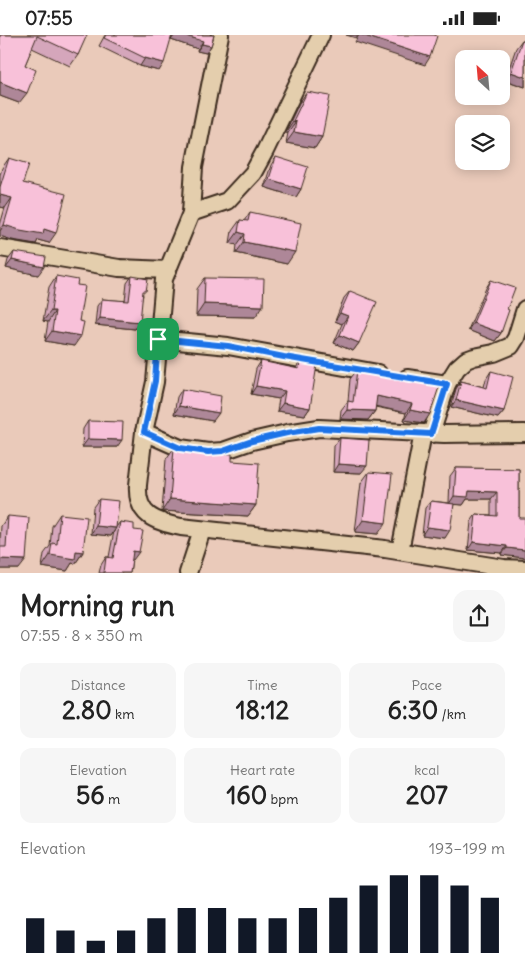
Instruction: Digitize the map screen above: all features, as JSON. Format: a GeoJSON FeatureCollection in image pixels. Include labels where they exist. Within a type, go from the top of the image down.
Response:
{"type":"FeatureCollection","features":[{"type":"Feature","properties":{"kind":"street"},"geometry":{"type":"LineString","coordinates":[[220,35],[194,167],[191,213],[164,279],[155,381],[144,432],[138,492],[144,510],[152,519],[162,523],[202,530],[400,551],[504,568],[525,569]]}},
{"type":"Feature","properties":{"kind":"street"},"geometry":{"type":"LineString","coordinates":[[191,213],[227,201],[253,173],[321,35]]}},
{"type":"Feature","properties":{"kind":"street"},"geometry":{"type":"LineString","coordinates":[[0,248],[119,268],[168,271]]}},
{"type":"Feature","properties":{"kind":"street"},"geometry":{"type":"LineString","coordinates":[[400,551],[427,434],[447,384],[456,368],[466,360],[494,353],[511,346],[516,338],[525,309]]}},
{"type":"Feature","properties":{"kind":"street"},"geometry":{"type":"LineString","coordinates":[[158,339],[228,346],[447,384]]}},
{"type":"Feature","properties":{"kind":"street"},"geometry":{"type":"LineString","coordinates":[[144,432],[180,448],[208,452],[223,451],[261,439],[319,428],[427,434],[525,433]]}},
{"type":"Feature","properties":{"kind":"street"},"geometry":{"type":"LineString","coordinates":[[188,573],[202,530]]}},
{"type":"Feature","properties":{"kind":"building"},"geometry":{"type":"Polygon","coordinates":[[[0,35],[87,35],[78,55],[37,36],[25,65],[36,70],[27,93],[0,82],[0,35]]]}},
{"type":"Feature","properties":{"kind":"building"},"geometry":{"type":"Polygon","coordinates":[[[106,35],[172,35],[164,63],[145,58],[104,38],[106,35]]]}},
{"type":"Feature","properties":{"kind":"building"},"geometry":{"type":"Polygon","coordinates":[[[183,35],[214,35],[211,46],[202,44],[203,41],[183,35]]]}},
{"type":"Feature","properties":{"kind":"building"},"geometry":{"type":"Polygon","coordinates":[[[362,35],[434,35],[437,36],[430,57],[362,35]]]}},
{"type":"Feature","properties":{"kind":"building"},"geometry":{"type":"Polygon","coordinates":[[[522,40],[525,41],[525,77],[511,72],[522,40]]]}},
{"type":"Feature","properties":{"kind":"building"},"geometry":{"type":"Polygon","coordinates":[[[307,92],[330,96],[322,137],[294,132],[296,122],[293,121],[307,92]]]}},
{"type":"Feature","properties":{"kind":"building"},"geometry":{"type":"Polygon","coordinates":[[[276,157],[308,167],[301,189],[269,179],[276,157]]]}},
{"type":"Feature","properties":{"kind":"building"},"geometry":{"type":"Polygon","coordinates":[[[9,158],[29,164],[23,183],[66,194],[56,233],[44,229],[43,234],[4,225],[12,198],[0,195],[0,187],[9,158]]]}},
{"type":"Feature","properties":{"kind":"building"},"geometry":{"type":"Polygon","coordinates":[[[250,212],[301,223],[295,252],[244,242],[245,234],[238,232],[240,220],[248,221],[250,212]]]}},
{"type":"Feature","properties":{"kind":"building"},"geometry":{"type":"Polygon","coordinates":[[[14,252],[46,257],[44,267],[12,260],[14,252]]]}},
{"type":"Feature","properties":{"kind":"building"},"geometry":{"type":"Polygon","coordinates":[[[56,276],[78,280],[77,285],[85,286],[79,321],[84,322],[81,336],[52,331],[55,311],[51,311],[56,276]]]}},
{"type":"Feature","properties":{"kind":"building"},"geometry":{"type":"Polygon","coordinates":[[[132,276],[148,279],[146,291],[143,291],[140,322],[100,318],[102,299],[129,301],[132,276]]]}},
{"type":"Feature","properties":{"kind":"building"},"geometry":{"type":"Polygon","coordinates":[[[205,278],[264,279],[263,306],[204,304],[205,278]]]}},
{"type":"Feature","properties":{"kind":"building"},"geometry":{"type":"Polygon","coordinates":[[[491,280],[515,288],[501,333],[473,323],[491,280]]]}},
{"type":"Feature","properties":{"kind":"building"},"geometry":{"type":"Polygon","coordinates":[[[350,291],[377,302],[359,343],[340,335],[348,316],[340,313],[350,291]]]}},
{"type":"Feature","properties":{"kind":"building"},"geometry":{"type":"Polygon","coordinates":[[[261,361],[299,369],[300,362],[317,365],[310,408],[283,403],[285,391],[256,386],[261,361]]]}},
{"type":"Feature","properties":{"kind":"building"},"geometry":{"type":"Polygon","coordinates":[[[357,370],[440,384],[430,414],[410,410],[412,404],[377,396],[375,411],[347,410],[348,401],[353,402],[357,370]]]}},
{"type":"Feature","properties":{"kind":"building"},"geometry":{"type":"Polygon","coordinates":[[[491,371],[513,377],[504,411],[456,400],[461,381],[487,388],[491,371]]]}},
{"type":"Feature","properties":{"kind":"building"},"geometry":{"type":"Polygon","coordinates":[[[182,389],[221,396],[219,413],[179,406],[182,389]]]}},
{"type":"Feature","properties":{"kind":"building"},"geometry":{"type":"Polygon","coordinates":[[[88,421],[123,422],[122,440],[88,439],[88,421]]]}},
{"type":"Feature","properties":{"kind":"building"},"geometry":{"type":"Polygon","coordinates":[[[340,438],[369,440],[367,466],[338,464],[340,438]]]}},
{"type":"Feature","properties":{"kind":"building"},"geometry":{"type":"Polygon","coordinates":[[[174,448],[232,454],[232,461],[259,463],[256,505],[170,499],[174,448]]]}},
{"type":"Feature","properties":{"kind":"building"},"geometry":{"type":"Polygon","coordinates":[[[456,468],[519,469],[519,518],[525,518],[525,550],[473,542],[476,514],[497,516],[497,492],[469,491],[468,497],[454,496],[456,468]]]}},
{"type":"Feature","properties":{"kind":"building"},"geometry":{"type":"Polygon","coordinates":[[[369,472],[392,474],[386,523],[363,520],[369,472]]]}},
{"type":"Feature","properties":{"kind":"building"},"geometry":{"type":"Polygon","coordinates":[[[99,499],[119,501],[116,528],[96,526],[99,499]]]}},
{"type":"Feature","properties":{"kind":"building"},"geometry":{"type":"Polygon","coordinates":[[[431,501],[454,504],[450,530],[427,527],[431,501]]]}},
{"type":"Feature","properties":{"kind":"building"},"geometry":{"type":"Polygon","coordinates":[[[60,514],[87,517],[83,552],[76,551],[75,559],[50,555],[52,543],[57,544],[60,514]]]}},
{"type":"Feature","properties":{"kind":"building"},"geometry":{"type":"Polygon","coordinates":[[[8,516],[29,518],[26,560],[0,559],[0,547],[6,547],[8,516]]]}},
{"type":"Feature","properties":{"kind":"building"},"geometry":{"type":"Polygon","coordinates":[[[120,522],[134,524],[134,530],[143,531],[139,552],[133,551],[130,573],[104,573],[106,557],[113,558],[120,522]]]}},
{"type":"Feature","properties":{"kind":"route"},"geometry":{"type":"LineString","coordinates":[[158,339],[228,346],[447,384],[431,434],[319,428],[252,441],[223,451],[191,450],[180,448],[144,432],[155,381],[158,339]]}}]}
